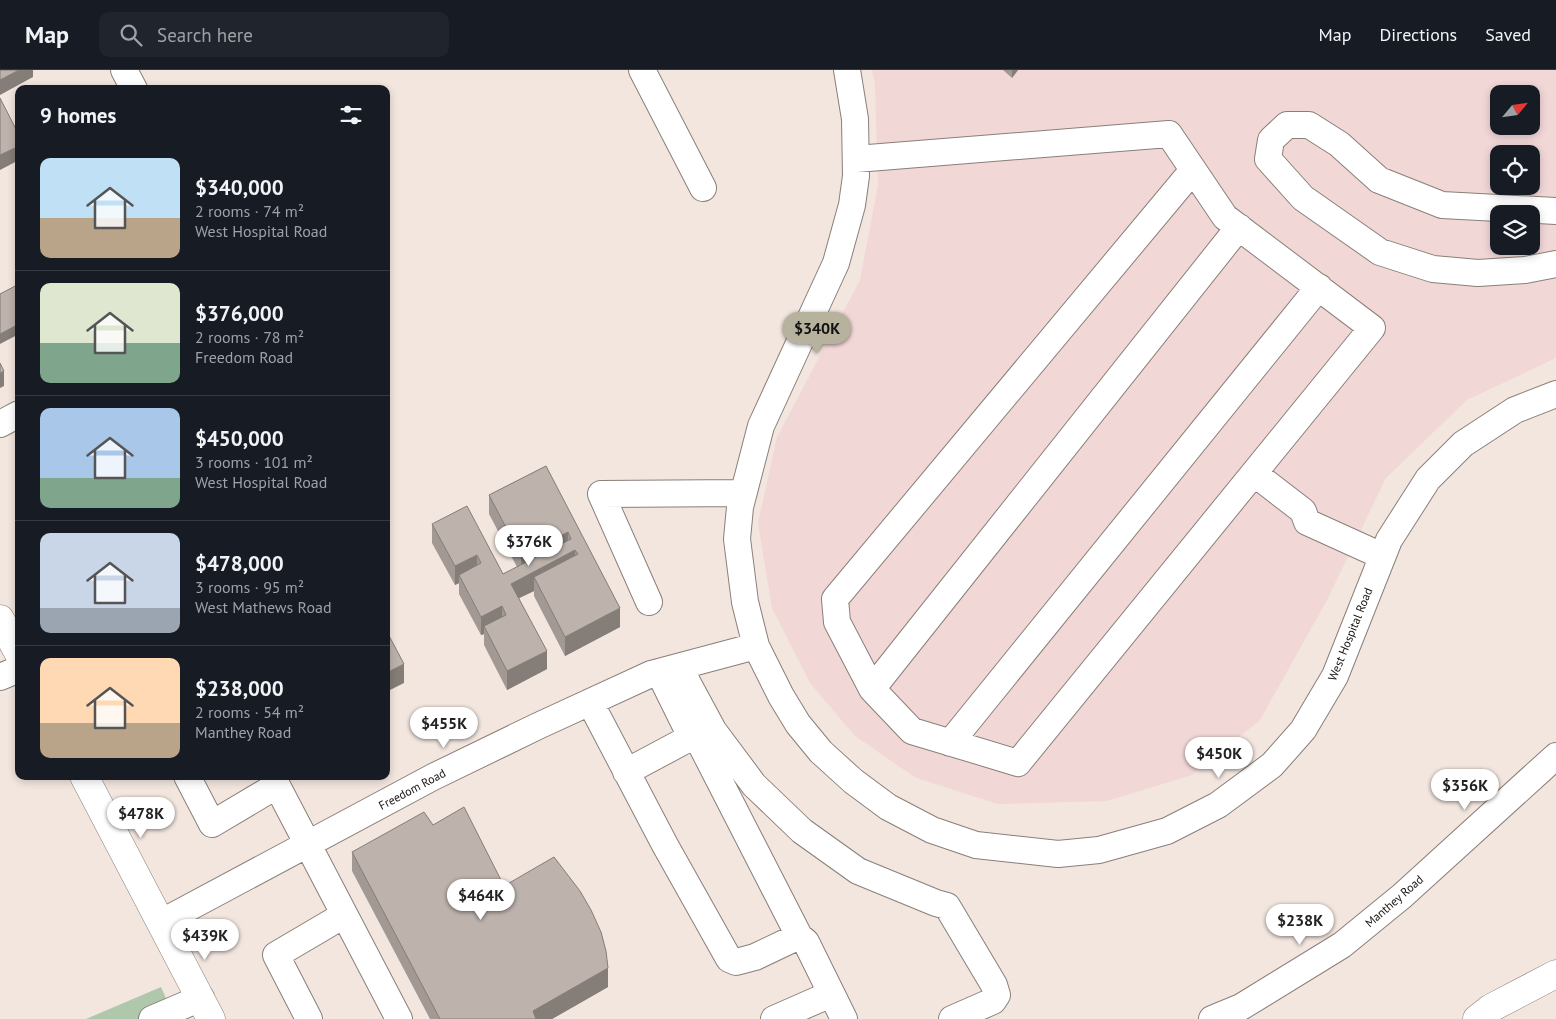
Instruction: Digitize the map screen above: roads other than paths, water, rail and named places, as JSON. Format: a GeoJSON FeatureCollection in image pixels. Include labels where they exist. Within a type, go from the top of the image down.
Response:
{"type":"FeatureCollection","features":[{"type":"Feature","properties":{"kind":"main road"},"geometry":{"type":"LineString","coordinates":[[0,619],[15,647]]}},
{"type":"Feature","properties":{"kind":"main road"},"geometry":{"type":"LineString","coordinates":[[86,780],[206,1009]]}},
{"type":"Feature","properties":{"kind":"main road"},"geometry":{"type":"LineString","coordinates":[[1477,1019],[1491,1008],[1556,974]]}},
{"type":"Feature","properties":{"kind":"main road"},"geometry":{"type":"LineString","coordinates":[[1513,1019],[1556,980]]}},
{"type":"Feature","properties":{"kind":"street"},"geometry":{"type":"LineString","coordinates":[[124,70],[132,85]]}},
{"type":"Feature","properties":{"kind":"street"},"geometry":{"type":"LineString","coordinates":[[642,70],[703,188]]}},
{"type":"Feature","properties":{"kind":"street","name":"West Hospital Road"},"geometry":{"type":"LineString","coordinates":[[847,70],[855,119],[856,176],[852,205],[836,263],[761,426],[740,507],[737,539],[745,602],[756,646],[780,696],[798,724],[816,745],[853,781],[888,807],[932,830],[976,844],[1058,854],[1099,850],[1167,831],[1218,805],[1272,764],[1303,730],[1335,676],[1385,548],[1428,479],[1463,444],[1515,410],[1556,394]]}},
{"type":"Feature","properties":{"kind":"street"},"geometry":{"type":"LineString","coordinates":[[1556,211],[1442,205],[1379,180],[1339,144],[1309,125],[1287,125],[1271,140],[1268,158],[1303,198],[1380,252],[1433,269],[1478,273],[1525,270],[1556,264]]}},
{"type":"Feature","properties":{"kind":"street"},"geometry":{"type":"LineString","coordinates":[[856,159],[1169,134],[1225,217],[1372,328],[1018,763],[912,731],[872,689],[836,622],[835,599],[1193,170]]}},
{"type":"Feature","properties":{"kind":"street"},"geometry":{"type":"LineString","coordinates":[[872,689],[1239,227]]}},
{"type":"Feature","properties":{"kind":"street"},"geometry":{"type":"LineString","coordinates":[[950,743],[1318,288]]}},
{"type":"Feature","properties":{"kind":"street"},"geometry":{"type":"LineString","coordinates":[[0,424],[15,416]]}},
{"type":"Feature","properties":{"kind":"street"},"geometry":{"type":"LineString","coordinates":[[1255,474],[1303,511],[1314,508],[1385,548]]}},
{"type":"Feature","properties":{"kind":"street"},"geometry":{"type":"LineString","coordinates":[[649,602],[600,494],[743,494]]}},
{"type":"Feature","properties":{"kind":"street","name":"Freedom Road"},"geometry":{"type":"LineString","coordinates":[[162,922],[432,777],[590,702],[669,670],[756,646]]}},
{"type":"Feature","properties":{"kind":"street"},"geometry":{"type":"LineString","coordinates":[[669,670],[800,936],[806,942],[844,1019]]}},
{"type":"Feature","properties":{"kind":"street"},"geometry":{"type":"LineString","coordinates":[[0,677],[15,671]]}},
{"type":"Feature","properties":{"kind":"street"},"geometry":{"type":"LineString","coordinates":[[590,702],[665,846],[729,959],[736,962],[755,957],[800,936]]}},
{"type":"Feature","properties":{"kind":"street"},"geometry":{"type":"LineString","coordinates":[[626,772],[684,741],[701,736]]}},
{"type":"Feature","properties":{"kind":"street"},"geometry":{"type":"LineString","coordinates":[[701,736],[802,831],[858,871],[946,906],[994,985],[997,995],[993,1001],[952,1019]]}},
{"type":"Feature","properties":{"kind":"street","name":"Manthey Road"},"geometry":{"type":"LineString","coordinates":[[1212,1019],[1240,1007],[1342,945],[1402,896],[1556,756]]}},
{"type":"Feature","properties":{"kind":"street"},"geometry":{"type":"LineString","coordinates":[[190,780],[212,824],[274,781],[399,1019]]}},
{"type":"Feature","properties":{"kind":"street"},"geometry":{"type":"LineString","coordinates":[[309,1019],[276,955],[344,915]]}},
{"type":"Feature","properties":{"kind":"street"},"geometry":{"type":"LineString","coordinates":[[774,1019],[831,994]]}},
{"type":"Feature","properties":{"kind":"street"},"geometry":{"type":"LineString","coordinates":[[152,1019],[206,1009]]}}]}
